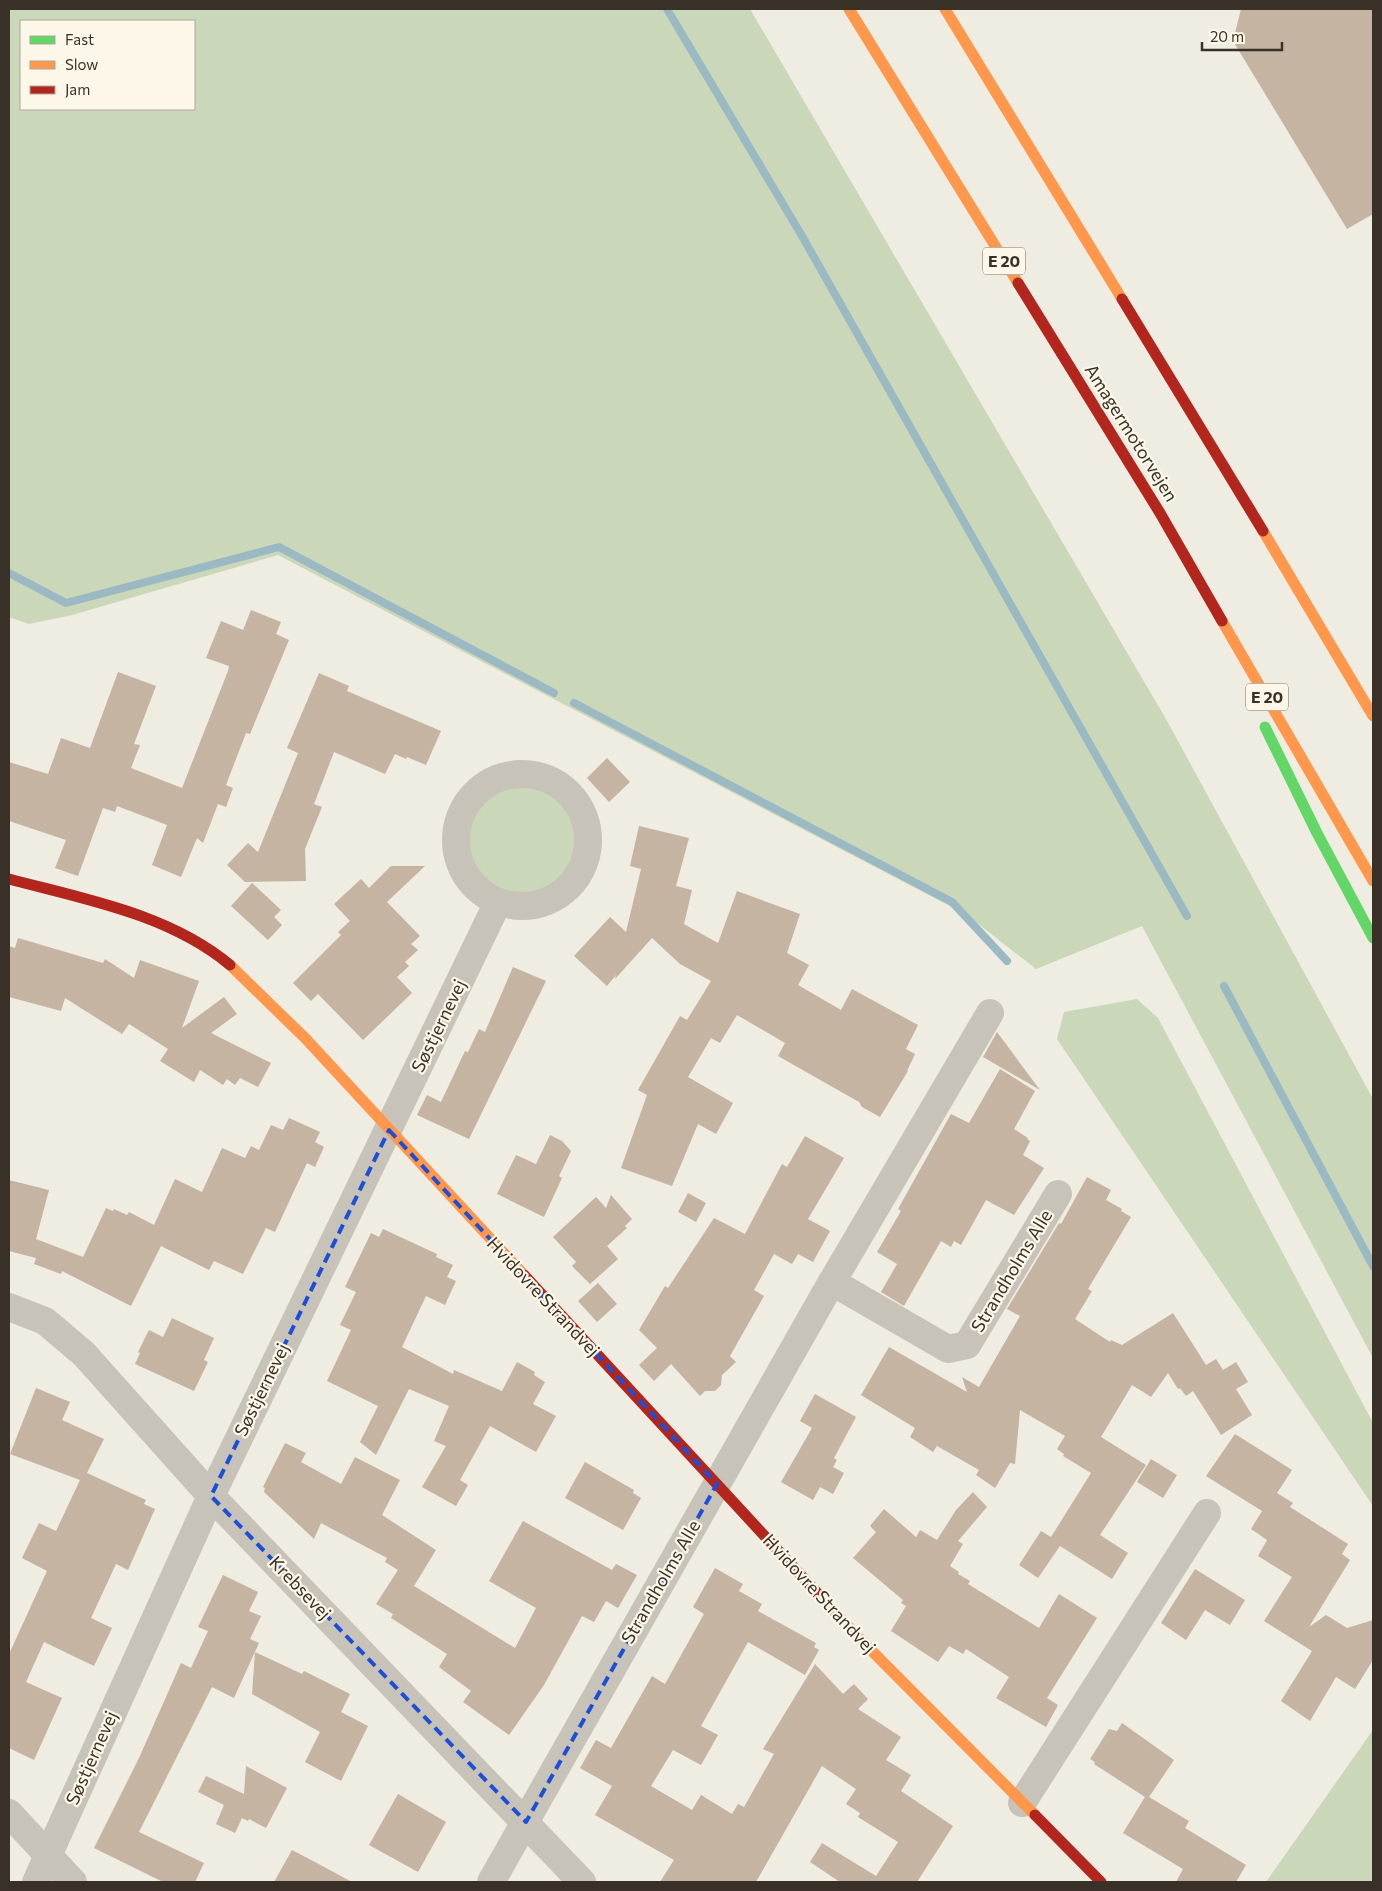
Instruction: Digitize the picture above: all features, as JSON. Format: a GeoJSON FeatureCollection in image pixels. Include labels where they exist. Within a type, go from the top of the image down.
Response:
{"type":"FeatureCollection","features":[{"type":"Feature","properties":{"kind":"main road","name":"Amagermotorvejen"},"geometry":{"type":"LineString","coordinates":[[848,9],[1160,513],[1373,881]]}},
{"type":"Feature","properties":{"kind":"main road"},"geometry":{"type":"LineString","coordinates":[[945,9],[1224,465],[1373,716]]}},
{"type":"Feature","properties":{"kind":"main road"},"geometry":{"type":"LineString","coordinates":[[1224,465],[1312,592]]}},
{"type":"Feature","properties":{"kind":"main road"},"geometry":{"type":"LineString","coordinates":[[1160,513],[1238,673]]}},
{"type":"Feature","properties":{"kind":"main road"},"geometry":{"type":"LineString","coordinates":[[1260,718],[1317,834],[1373,938]]}},
{"type":"Feature","properties":{"kind":"main road","name":"Hvidovre Strandvej"},"geometry":{"type":"LineString","coordinates":[[9,879],[121,910],[177,932],[222,959],[252,985],[306,1039],[857,1636],[1101,1882]]}},
{"type":"Feature","properties":{"kind":"street"},"geometry":{"type":"LineString","coordinates":[[523,773],[544,777],[563,787],[578,802],[587,822],[589,843],[585,864],[574,882],[559,896],[540,905],[518,907],[498,902],[480,892],[466,877],[458,858],[455,838],[459,818],[468,800],[483,785],[502,776],[523,773]]}},
{"type":"Feature","properties":{"kind":"street","name":"Søstjernevej"},"geometry":{"type":"LineString","coordinates":[[36,1882],[211,1496],[498,902]]}},
{"type":"Feature","properties":{"kind":"street","name":"Strandholms Alle"},"geometry":{"type":"LineString","coordinates":[[491,1882],[832,1282],[990,1013]]}},
{"type":"Feature","properties":{"kind":"street","name":"Strandholms Alle"},"geometry":{"type":"LineString","coordinates":[[832,1282],[948,1349],[967,1345],[1058,1194]]}},
{"type":"Feature","properties":{"kind":"street","name":"Krebsevej"},"geometry":{"type":"LineString","coordinates":[[9,1307],[45,1321],[84,1354],[211,1496],[582,1882]]}},
{"type":"Feature","properties":{"kind":"street"},"geometry":{"type":"LineString","coordinates":[[1022,1802],[1207,1513]]}},
{"type":"Feature","properties":{"kind":"street"},"geometry":{"type":"LineString","coordinates":[[9,1813],[73,1882]]}},
{"type":"Feature","properties":{"kind":"highlighted area"},"geometry":{"type":"Polygon","coordinates":[[[389,1130],[717,1484],[526,1822],[211,1496],[389,1130]]]}},
{"type":"Feature","properties":{"kind":"green space"},"geometry":{"type":"Polygon","coordinates":[[[9,9],[750,9],[1166,719],[1373,1099],[1373,1358],[1142,926],[1036,969],[967,915],[278,555],[72,615],[29,624],[9,617],[9,9]]]}},
{"type":"Feature","properties":{"kind":"green space"},"geometry":{"type":"Polygon","coordinates":[[[524,785],[545,789],[563,801],[575,819],[579,840],[575,861],[563,879],[545,891],[524,895],[503,891],[485,879],[473,861],[469,840],[473,819],[485,801],[503,789],[524,785]]]}},
{"type":"Feature","properties":{"kind":"green space"},"geometry":{"type":"Polygon","coordinates":[[[1137,999],[1158,1018],[1373,1423],[1373,1506],[1057,1039],[1064,1012],[1137,999]]]}},
{"type":"Feature","properties":{"kind":"green space"},"geometry":{"type":"Polygon","coordinates":[[[1373,1730],[1373,1882],[1266,1882],[1373,1730]]]}},
{"type":"Feature","properties":{"kind":"building"},"geometry":{"type":"Polygon","coordinates":[[[1241,9],[1373,9],[1373,214],[1347,229],[1233,41],[1241,9]]]}},
{"type":"Feature","properties":{"kind":"building"},"geometry":{"type":"Polygon","coordinates":[[[251,610],[281,622],[276,634],[289,640],[250,734],[246,733],[226,785],[233,788],[226,807],[218,804],[203,843],[197,838],[181,877],[152,865],[167,825],[117,806],[115,812],[103,808],[78,876],[55,868],[66,840],[9,821],[9,762],[48,774],[61,738],[90,748],[118,672],[156,686],[134,744],[140,745],[131,768],[182,788],[229,666],[206,658],[221,621],[243,630],[251,610]]]}},
{"type":"Feature","properties":{"kind":"building"},"geometry":{"type":"Polygon","coordinates":[[[319,673],[349,686],[347,691],[441,731],[426,765],[395,754],[385,774],[334,752],[314,804],[322,807],[305,849],[306,881],[245,882],[227,865],[248,843],[258,852],[298,753],[287,748],[319,673]]]}},
{"type":"Feature","properties":{"kind":"building"},"geometry":{"type":"Polygon","coordinates":[[[607,758],[630,782],[609,802],[587,778],[607,758]]]}},
{"type":"Feature","properties":{"kind":"building"},"geometry":{"type":"Polygon","coordinates":[[[639,826],[689,838],[676,886],[692,890],[684,924],[718,943],[737,891],[800,914],[787,953],[809,965],[798,985],[841,1010],[852,989],[918,1025],[906,1049],[915,1054],[908,1071],[880,1117],[862,1107],[859,1102],[778,1056],[785,1043],[737,1015],[720,1043],[711,1038],[688,1077],[733,1103],[716,1134],[698,1124],[672,1186],[621,1168],[647,1095],[638,1090],[680,1016],[687,1020],[711,981],[680,964],[652,938],[607,986],[574,956],[610,917],[626,932],[641,869],[630,866],[639,826]]]}},
{"type":"Feature","properties":{"kind":"building"},"geometry":{"type":"Polygon","coordinates":[[[391,866],[425,866],[387,902],[420,936],[411,944],[418,950],[405,962],[409,966],[397,977],[412,993],[363,1040],[318,994],[311,1001],[293,983],[341,935],[338,932],[350,921],[334,904],[361,879],[369,888],[391,866]]]}},
{"type":"Feature","properties":{"kind":"building"},"geometry":{"type":"Polygon","coordinates":[[[252,883],[281,910],[274,917],[282,925],[268,940],[231,906],[252,883]]]}},
{"type":"Feature","properties":{"kind":"building"},"geometry":{"type":"Polygon","coordinates":[[[18,938],[103,963],[105,959],[134,978],[140,960],[199,981],[182,1028],[224,997],[237,1014],[211,1033],[271,1063],[258,1087],[240,1078],[235,1085],[227,1079],[223,1085],[200,1070],[194,1082],[160,1061],[168,1049],[129,1024],[122,1034],[65,998],[61,1011],[9,997],[9,946],[15,948],[18,938]]]}},
{"type":"Feature","properties":{"kind":"building"},"geometry":{"type":"Polygon","coordinates":[[[513,967],[546,981],[469,1139],[417,1115],[427,1095],[441,1102],[465,1051],[468,1052],[479,1029],[485,1032],[513,967]]]}},
{"type":"Feature","properties":{"kind":"building"},"geometry":{"type":"Polygon","coordinates":[[[997,1032],[1040,1090],[983,1057],[997,1032]]]}},
{"type":"Feature","properties":{"kind":"building"},"geometry":{"type":"Polygon","coordinates":[[[1000,1069],[1035,1091],[1014,1129],[1030,1141],[1023,1155],[1044,1168],[1014,1215],[986,1200],[961,1245],[954,1241],[951,1247],[941,1241],[904,1306],[881,1292],[897,1264],[877,1252],[901,1211],[898,1209],[951,1114],[969,1123],[1000,1069]]]}},
{"type":"Feature","properties":{"kind":"building"},"geometry":{"type":"Polygon","coordinates":[[[289,1118],[320,1132],[315,1142],[324,1147],[315,1167],[307,1163],[275,1232],[266,1228],[243,1274],[214,1261],[209,1270],[161,1246],[131,1306],[62,1271],[61,1274],[34,1264],[36,1258],[9,1251],[9,1180],[49,1190],[36,1239],[83,1257],[106,1208],[113,1211],[114,1209],[127,1215],[129,1212],[154,1225],[175,1179],[202,1192],[222,1148],[245,1158],[251,1146],[259,1150],[271,1125],[283,1130],[289,1118]]]}},
{"type":"Feature","properties":{"kind":"building"},"geometry":{"type":"Polygon","coordinates":[[[550,1135],[562,1141],[571,1151],[559,1176],[562,1178],[544,1217],[497,1194],[516,1155],[536,1164],[550,1135]]]}},
{"type":"Feature","properties":{"kind":"building"},"geometry":{"type":"Polygon","coordinates":[[[805,1136],[844,1158],[808,1219],[830,1231],[813,1262],[798,1254],[792,1264],[774,1254],[754,1290],[764,1296],[730,1356],[736,1362],[722,1375],[721,1385],[715,1391],[705,1391],[700,1396],[671,1364],[654,1381],[639,1365],[657,1348],[639,1330],[665,1286],[668,1288],[714,1218],[745,1234],[782,1164],[787,1167],[805,1136]]]}},
{"type":"Feature","properties":{"kind":"building"},"geometry":{"type":"Polygon","coordinates":[[[1087,1177],[1111,1190],[1106,1200],[1122,1209],[1121,1211],[1131,1217],[1088,1289],[1092,1291],[1075,1319],[1110,1342],[1111,1340],[1122,1345],[1173,1313],[1206,1365],[1216,1359],[1223,1370],[1236,1362],[1248,1382],[1236,1389],[1252,1415],[1221,1435],[1193,1391],[1186,1396],[1180,1388],[1178,1389],[1168,1373],[1151,1397],[1132,1385],[1101,1437],[1146,1465],[1100,1535],[1128,1553],[1112,1579],[1060,1546],[1038,1578],[1019,1565],[1041,1531],[1051,1537],[1091,1473],[1063,1456],[1064,1454],[1057,1449],[1065,1436],[1020,1410],[1015,1464],[1010,1463],[995,1488],[976,1475],[979,1470],[937,1446],[933,1452],[910,1437],[915,1428],[861,1395],[889,1347],[967,1392],[962,1377],[979,1387],[1020,1316],[1007,1309],[1059,1223],[1061,1224],[1087,1177]]]}},
{"type":"Feature","properties":{"kind":"building"},"geometry":{"type":"Polygon","coordinates":[[[688,1193],[706,1203],[696,1222],[678,1212],[688,1193]]]}},
{"type":"Feature","properties":{"kind":"building"},"geometry":{"type":"Polygon","coordinates":[[[611,1195],[632,1219],[625,1226],[627,1228],[607,1246],[618,1259],[590,1284],[572,1266],[576,1262],[553,1237],[596,1197],[606,1208],[611,1195]]]}},
{"type":"Feature","properties":{"kind":"building"},"geometry":{"type":"Polygon","coordinates":[[[383,1229],[437,1254],[436,1257],[453,1265],[447,1277],[456,1281],[445,1305],[426,1296],[402,1347],[453,1374],[454,1370],[502,1391],[517,1362],[535,1372],[534,1375],[545,1382],[533,1404],[556,1416],[536,1452],[490,1426],[460,1480],[468,1485],[456,1506],[422,1487],[446,1446],[434,1441],[449,1406],[409,1389],[376,1455],[360,1442],[378,1406],[327,1381],[351,1330],[340,1325],[356,1292],[345,1287],[371,1233],[379,1237],[383,1229]]]}},
{"type":"Feature","properties":{"kind":"building"},"geometry":{"type":"Polygon","coordinates":[[[598,1283],[617,1304],[597,1322],[578,1301],[598,1283]]]}},
{"type":"Feature","properties":{"kind":"building"},"geometry":{"type":"Polygon","coordinates":[[[172,1318],[214,1338],[204,1360],[208,1362],[194,1391],[135,1364],[140,1353],[138,1352],[149,1330],[163,1337],[172,1318]]]}},
{"type":"Feature","properties":{"kind":"building"},"geometry":{"type":"Polygon","coordinates":[[[36,1388],[70,1402],[62,1420],[104,1439],[87,1473],[146,1500],[144,1504],[155,1509],[128,1570],[116,1564],[91,1618],[112,1628],[94,1666],[44,1642],[26,1682],[62,1698],[34,1760],[9,1748],[9,1654],[47,1571],[22,1558],[39,1523],[56,1531],[80,1480],[10,1454],[36,1388]]]}},
{"type":"Feature","properties":{"kind":"building"},"geometry":{"type":"Polygon","coordinates":[[[815,1394],[856,1417],[834,1458],[837,1460],[833,1467],[844,1473],[833,1494],[820,1487],[813,1500],[781,1482],[812,1428],[800,1421],[815,1394]]]}},
{"type":"Feature","properties":{"kind":"building"},"geometry":{"type":"Polygon","coordinates":[[[1235,1434],[1292,1470],[1277,1493],[1293,1503],[1290,1507],[1348,1544],[1342,1554],[1350,1560],[1309,1627],[1326,1615],[1347,1628],[1373,1620],[1373,1660],[1355,1689],[1336,1677],[1310,1721],[1281,1701],[1312,1651],[1264,1621],[1292,1577],[1258,1556],[1267,1540],[1251,1529],[1262,1511],[1206,1476],[1235,1434]]]}},
{"type":"Feature","properties":{"kind":"building"},"geometry":{"type":"Polygon","coordinates":[[[285,1443],[306,1453],[301,1462],[341,1484],[355,1457],[400,1480],[382,1515],[436,1550],[414,1586],[515,1648],[536,1608],[489,1581],[523,1521],[612,1570],[616,1564],[637,1575],[618,1608],[606,1601],[594,1622],[582,1616],[544,1685],[509,1735],[463,1702],[471,1691],[439,1667],[447,1654],[391,1618],[393,1614],[376,1604],[398,1570],[385,1562],[387,1558],[321,1523],[314,1539],[264,1492],[265,1488],[263,1487],[285,1443]]]}},
{"type":"Feature","properties":{"kind":"building"},"geometry":{"type":"Polygon","coordinates":[[[1151,1459],[1177,1475],[1163,1498],[1137,1482],[1151,1459]]]}},
{"type":"Feature","properties":{"kind":"building"},"geometry":{"type":"Polygon","coordinates":[[[585,1462],[634,1490],[633,1493],[641,1498],[623,1530],[565,1498],[585,1462]]]}},
{"type":"Feature","properties":{"kind":"building"},"geometry":{"type":"Polygon","coordinates":[[[973,1492],[987,1507],[958,1541],[963,1544],[950,1566],[959,1572],[958,1574],[970,1581],[968,1584],[1039,1628],[1059,1594],[1097,1618],[1047,1698],[1058,1705],[1046,1727],[996,1698],[1009,1677],[966,1649],[963,1654],[949,1646],[938,1662],[891,1631],[906,1606],[901,1603],[903,1600],[853,1558],[876,1532],[870,1526],[884,1509],[916,1537],[920,1530],[937,1540],[956,1510],[973,1492]]]}},
{"type":"Feature","properties":{"kind":"building"},"geometry":{"type":"Polygon","coordinates":[[[715,1568],[743,1584],[739,1591],[762,1604],[758,1611],[816,1643],[814,1647],[819,1650],[805,1675],[748,1642],[701,1726],[718,1735],[701,1765],[673,1750],[651,1786],[692,1810],[701,1795],[732,1814],[738,1804],[744,1807],[774,1754],[763,1749],[815,1664],[843,1694],[854,1684],[868,1699],[858,1709],[901,1737],[886,1760],[911,1775],[901,1791],[953,1826],[917,1882],[840,1882],[810,1862],[822,1843],[876,1876],[898,1842],[858,1817],[860,1813],[846,1804],[856,1789],[822,1766],[756,1882],[660,1882],[674,1860],[595,1815],[612,1786],[580,1768],[596,1740],[611,1748],[652,1676],[665,1684],[704,1614],[693,1607],[715,1568]]]}},
{"type":"Feature","properties":{"kind":"building"},"geometry":{"type":"Polygon","coordinates":[[[1195,1569],[1245,1600],[1230,1625],[1205,1610],[1186,1640],[1161,1623],[1195,1569]]]}},
{"type":"Feature","properties":{"kind":"building"},"geometry":{"type":"Polygon","coordinates":[[[223,1575],[258,1592],[249,1611],[261,1616],[250,1639],[259,1643],[234,1698],[212,1687],[139,1832],[204,1863],[195,1882],[163,1882],[94,1848],[139,1758],[181,1663],[191,1668],[208,1631],[198,1627],[223,1575]]]}},
{"type":"Feature","properties":{"kind":"building"},"geometry":{"type":"Polygon","coordinates":[[[255,1652],[302,1674],[304,1671],[350,1694],[341,1712],[368,1726],[341,1781],[305,1762],[320,1732],[252,1694],[255,1652]]]}},
{"type":"Feature","properties":{"kind":"building"},"geometry":{"type":"Polygon","coordinates":[[[1122,1723],[1174,1760],[1149,1797],[1189,1821],[1185,1828],[1246,1865],[1236,1882],[1176,1882],[1183,1869],[1123,1833],[1145,1797],[1094,1764],[1095,1762],[1090,1759],[1109,1729],[1117,1731],[1122,1723]]]}},
{"type":"Feature","properties":{"kind":"building"},"geometry":{"type":"Polygon","coordinates":[[[246,1766],[287,1788],[266,1828],[249,1819],[248,1821],[242,1818],[235,1833],[216,1824],[224,1805],[198,1792],[206,1776],[244,1794],[246,1766]]]}},
{"type":"Feature","properties":{"kind":"building"},"geometry":{"type":"Polygon","coordinates":[[[398,1794],[446,1822],[418,1872],[369,1845],[398,1794]]]}},
{"type":"Feature","properties":{"kind":"building"},"geometry":{"type":"Polygon","coordinates":[[[292,1850],[313,1861],[352,1882],[274,1882],[292,1850]]]}},
{"type":"Feature","properties":{"kind":"waterway"},"geometry":{"type":"LineString","coordinates":[[667,9],[802,236],[1187,916]]}},
{"type":"Feature","properties":{"kind":"waterway"},"geometry":{"type":"LineString","coordinates":[[9,573],[66,603],[279,547],[554,693]]}},
{"type":"Feature","properties":{"kind":"waterway"},"geometry":{"type":"LineString","coordinates":[[574,703],[952,902],[1007,961]]}},
{"type":"Feature","properties":{"kind":"waterway"},"geometry":{"type":"LineString","coordinates":[[1224,986],[1373,1266]]}},
{"type":"Feature","properties":{"kind":"traffic: fast"},"geometry":{"type":"LineString","coordinates":[[1265,727],[1317,833],[1373,938]]}},
{"type":"Feature","properties":{"kind":"traffic: slow"},"geometry":{"type":"LineString","coordinates":[[849,9],[1018,283]]}},
{"type":"Feature","properties":{"kind":"traffic: slow"},"geometry":{"type":"LineString","coordinates":[[945,9],[1122,299]]}},
{"type":"Feature","properties":{"kind":"traffic: slow"},"geometry":{"type":"LineString","coordinates":[[1263,531],[1373,716]]}},
{"type":"Feature","properties":{"kind":"traffic: slow"},"geometry":{"type":"LineString","coordinates":[[1222,621],[1373,881]]}},
{"type":"Feature","properties":{"kind":"traffic: slow"},"geometry":{"type":"LineString","coordinates":[[230,965],[306,1039],[524,1275]]}},
{"type":"Feature","properties":{"kind":"traffic: slow"},"geometry":{"type":"LineString","coordinates":[[820,1596],[857,1636],[1035,1815]]}},
{"type":"Feature","properties":{"kind":"traffic: jam"},"geometry":{"type":"LineString","coordinates":[[1018,283],[1160,513],[1222,621]]}},
{"type":"Feature","properties":{"kind":"traffic: jam"},"geometry":{"type":"LineString","coordinates":[[1122,299],[1263,531]]}},
{"type":"Feature","properties":{"kind":"traffic: jam"},"geometry":{"type":"LineString","coordinates":[[9,879],[125,910],[180,933],[206,947],[230,965]]}},
{"type":"Feature","properties":{"kind":"traffic: jam"},"geometry":{"type":"LineString","coordinates":[[524,1275],[820,1596]]}},
{"type":"Feature","properties":{"kind":"traffic: jam"},"geometry":{"type":"LineString","coordinates":[[1035,1815],[1101,1882]]}}]}
